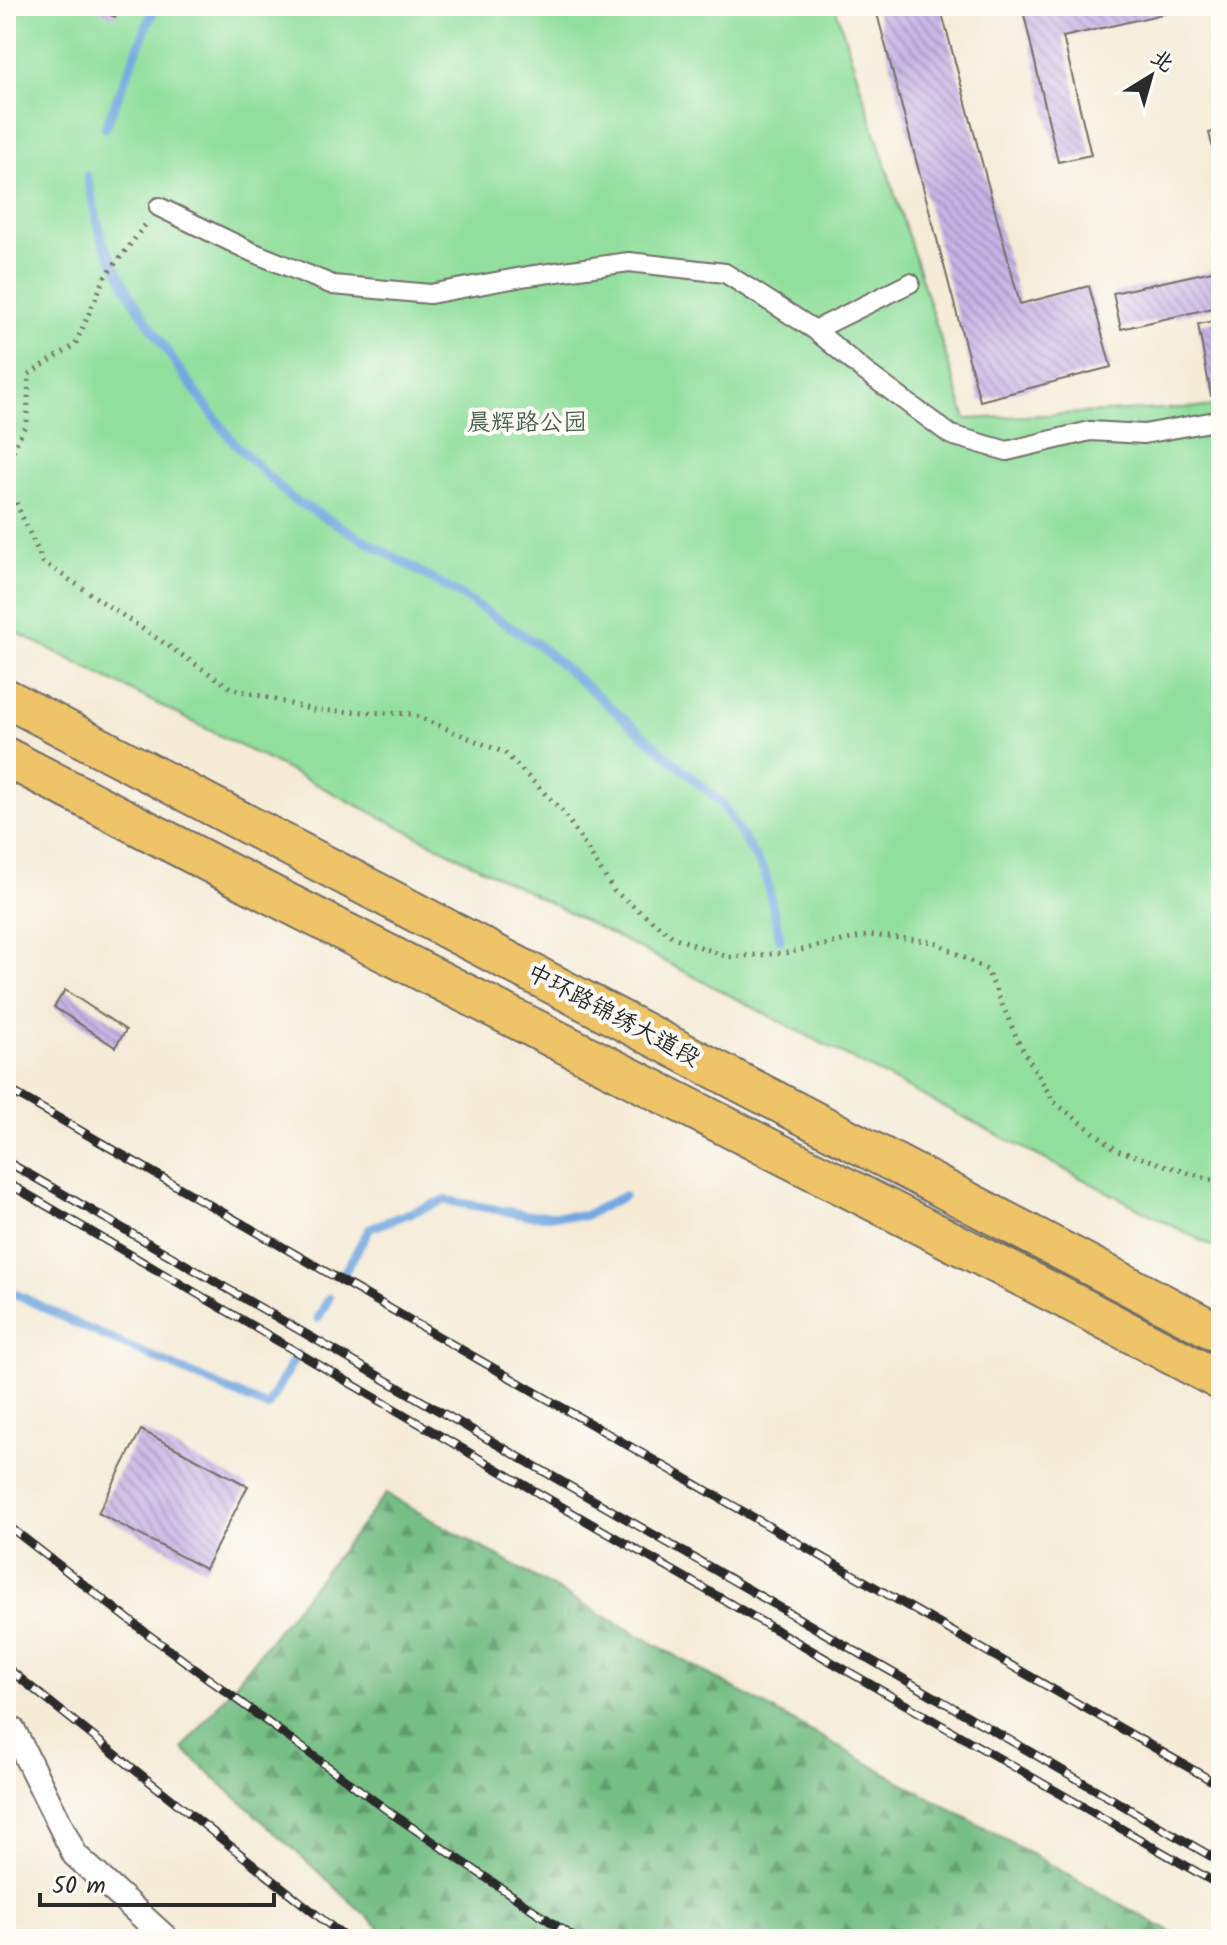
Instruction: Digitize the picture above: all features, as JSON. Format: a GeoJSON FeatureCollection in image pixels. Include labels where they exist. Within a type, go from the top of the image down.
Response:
{"type":"FeatureCollection","features":[{"type":"Feature","properties":{"kind":"main road","name":"中环路锦绣大道段"},"geometry":{"type":"LineString","coordinates":[[6,698],[1221,1334]]}},
{"type":"Feature","properties":{"kind":"main road","name":"中环路锦绣大道段"},"geometry":{"type":"LineString","coordinates":[[6,757],[1221,1381]]}},
{"type":"Feature","properties":{"kind":"street"},"geometry":{"type":"LineString","coordinates":[[159,207],[252,252],[333,285],[430,294],[629,262],[725,273],[815,330],[951,435],[1007,451],[1090,431],[1144,434],[1221,420]]}},
{"type":"Feature","properties":{"kind":"street"},"geometry":{"type":"LineString","coordinates":[[815,330],[910,283]]}},
{"type":"Feature","properties":{"kind":"street"},"geometry":{"type":"LineString","coordinates":[[6,1725],[13,1730],[75,1855],[167,1939]]}},
{"type":"Feature","properties":{"kind":"path"},"geometry":{"type":"LineString","coordinates":[[6,465],[27,422],[29,374],[75,345],[105,277],[128,247]]}},
{"type":"Feature","properties":{"kind":"path"},"geometry":{"type":"LineString","coordinates":[[6,481],[43,562],[231,688],[313,710],[411,714],[505,753],[564,813],[614,891],[673,937],[728,957],[786,953],[870,935],[935,942],[987,970],[1019,1043],[1054,1102],[1117,1150],[1221,1183]]}},
{"type":"Feature","properties":{"kind":"green space","name":"晨辉路公园"},"geometry":{"type":"Polygon","coordinates":[[[6,6],[835,6],[966,419],[1221,406],[1221,1251],[656,957],[6,627],[6,6]]]}},
{"type":"Feature","properties":{"kind":"green space"},"geometry":{"type":"Polygon","coordinates":[[[386,1494],[1183,1939],[392,1939],[183,1749],[386,1494]]]}},
{"type":"Feature","properties":{"kind":"building"},"geometry":{"type":"Polygon","coordinates":[[[89,6],[119,6],[115,17],[89,6]]]}},
{"type":"Feature","properties":{"kind":"building"},"geometry":{"type":"Polygon","coordinates":[[[875,6],[940,6],[1020,304],[1089,286],[1111,367],[980,401],[875,6]]]}},
{"type":"Feature","properties":{"kind":"building"},"geometry":{"type":"Polygon","coordinates":[[[1022,6],[1193,7],[1063,37],[1091,155],[1058,162],[1022,6]]]}},
{"type":"Feature","properties":{"kind":"building"},"geometry":{"type":"Polygon","coordinates":[[[1221,130],[1221,177],[1220,177],[1209,133],[1221,130]]]}},
{"type":"Feature","properties":{"kind":"building"},"geometry":{"type":"Polygon","coordinates":[[[1221,269],[1221,306],[1121,329],[1113,293],[1221,269]]]}},
{"type":"Feature","properties":{"kind":"building"},"geometry":{"type":"Polygon","coordinates":[[[1221,320],[1221,394],[1211,396],[1198,324],[1221,320]]]}},
{"type":"Feature","properties":{"kind":"building"},"geometry":{"type":"Polygon","coordinates":[[[65,990],[126,1030],[115,1047],[54,1007],[65,990]]]}},
{"type":"Feature","properties":{"kind":"building"},"geometry":{"type":"Polygon","coordinates":[[[141,1430],[248,1486],[205,1569],[98,1513],[141,1430]]]}},
{"type":"Feature","properties":{"kind":"waterway"},"geometry":{"type":"LineString","coordinates":[[105,128],[155,6]]}},
{"type":"Feature","properties":{"kind":"waterway"},"geometry":{"type":"LineString","coordinates":[[87,176],[102,240],[132,298],[179,369],[234,443],[291,498],[457,593],[536,643],[721,802],[765,873],[780,939]]}},
{"type":"Feature","properties":{"kind":"waterway"},"geometry":{"type":"LineString","coordinates":[[344,1273],[370,1228],[445,1200],[526,1215],[584,1216],[624,1196]]}},
{"type":"Feature","properties":{"kind":"waterway"},"geometry":{"type":"LineString","coordinates":[[6,1289],[79,1325],[267,1407],[297,1354]]}},
{"type":"Feature","properties":{"kind":"waterway"},"geometry":{"type":"LineString","coordinates":[[318,1318],[329,1298]]}},
{"type":"Feature","properties":{"kind":"railway"},"geometry":{"type":"LineString","coordinates":[[6,1088],[1221,1786]]}},
{"type":"Feature","properties":{"kind":"railway"},"geometry":{"type":"LineString","coordinates":[[6,1161],[1221,1862]]}},
{"type":"Feature","properties":{"kind":"railway"},"geometry":{"type":"LineString","coordinates":[[6,1182],[1221,1886]]}},
{"type":"Feature","properties":{"kind":"railway"},"geometry":{"type":"LineString","coordinates":[[6,1524],[145,1632],[391,1813],[576,1939]]}},
{"type":"Feature","properties":{"kind":"railway"},"geometry":{"type":"LineString","coordinates":[[6,1667],[347,1939]]}}]}
